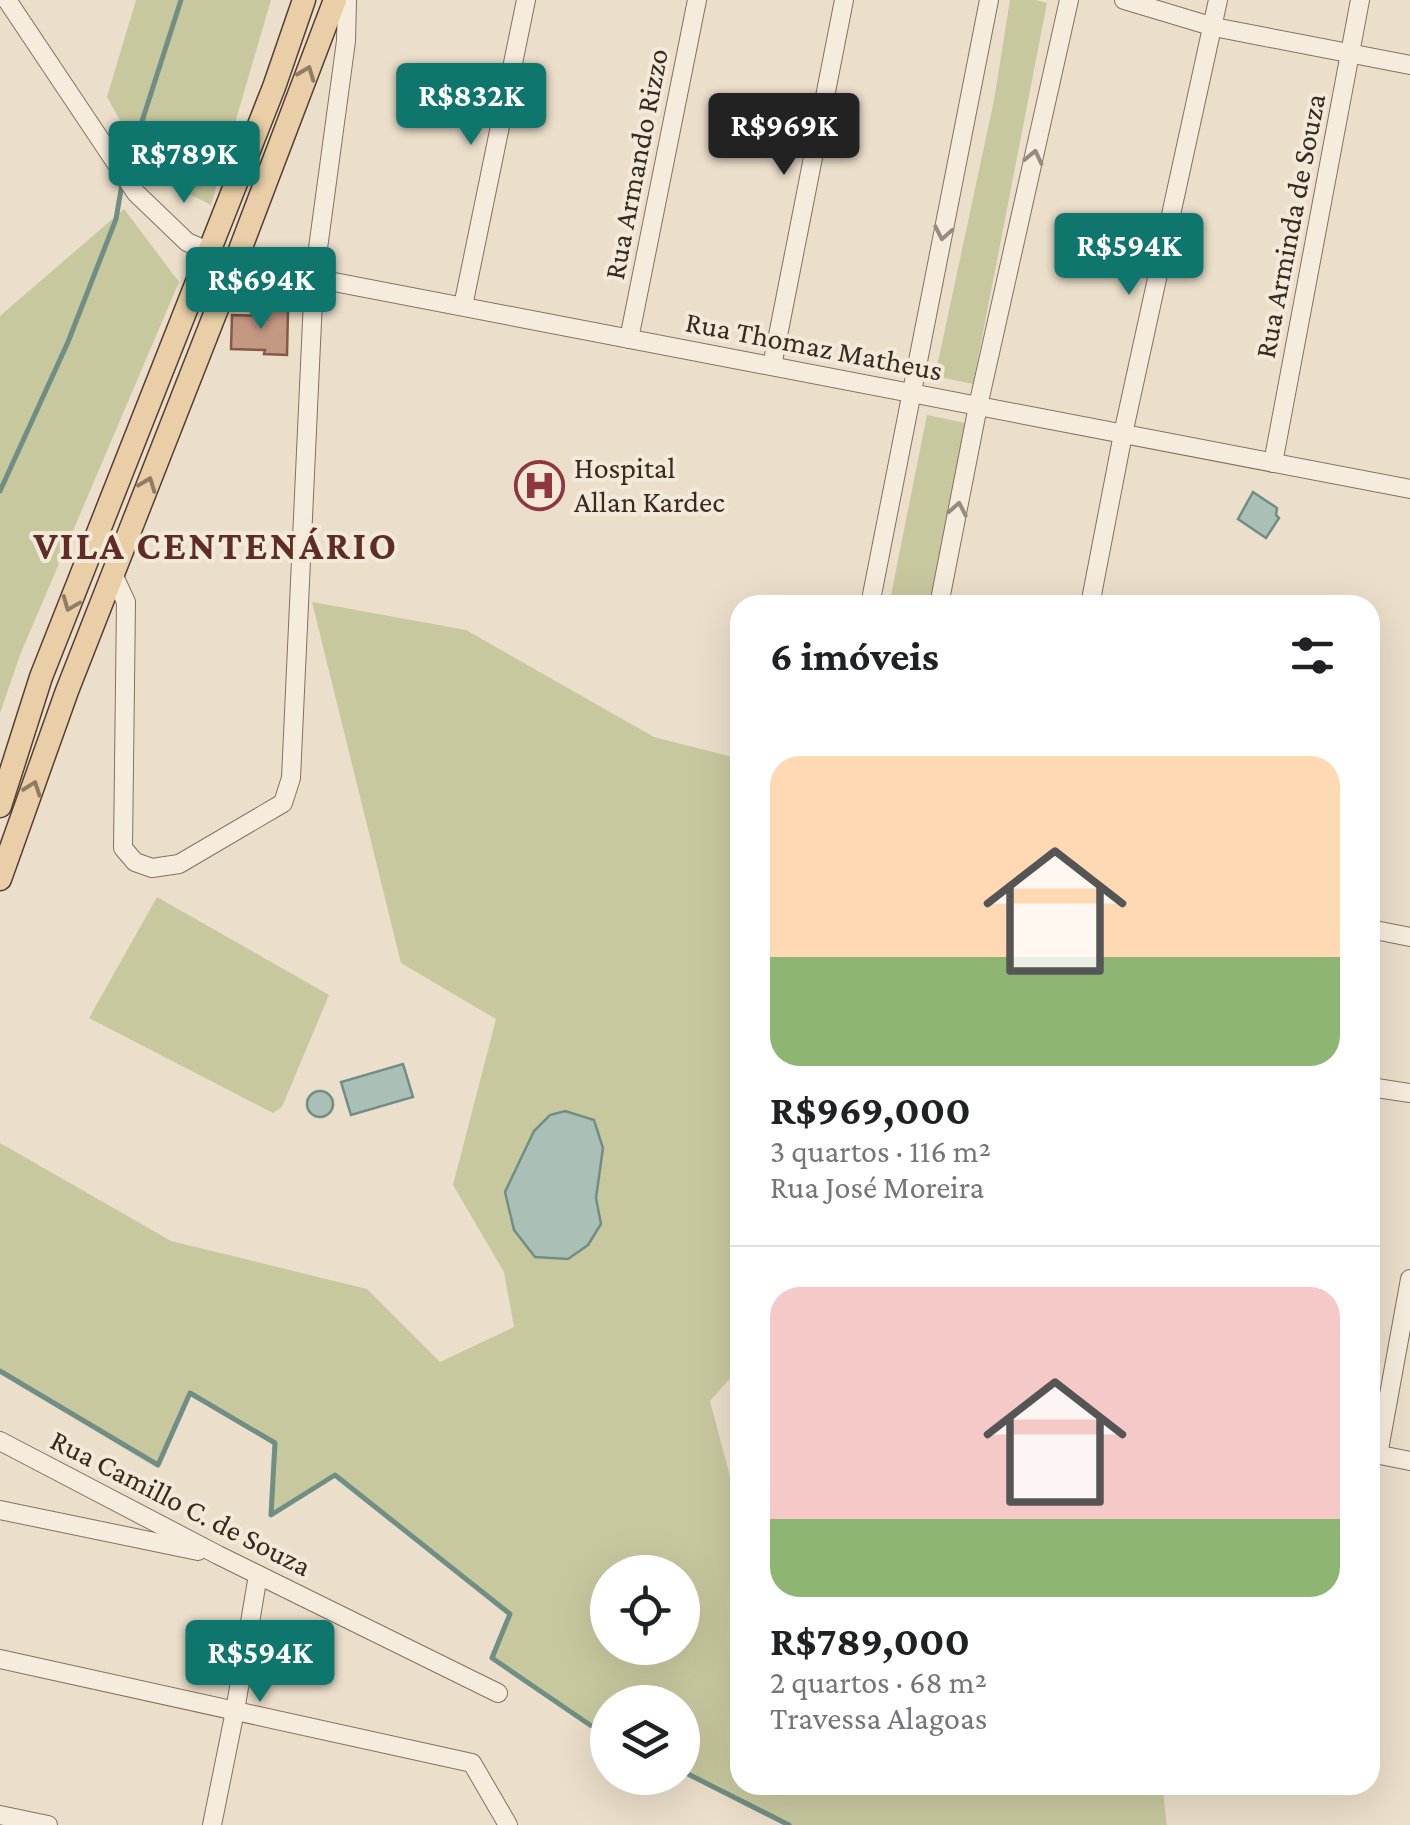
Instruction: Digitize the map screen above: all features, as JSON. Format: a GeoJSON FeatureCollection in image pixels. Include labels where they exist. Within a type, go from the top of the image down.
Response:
{"type":"FeatureCollection","features":[{"type":"Feature","properties":{"kind":"main road"},"geometry":{"type":"LineString","coordinates":[[0,806],[41,677],[274,88],[304,0]]}},
{"type":"Feature","properties":{"kind":"main road"},"geometry":{"type":"LineString","coordinates":[[0,880],[67,691],[334,0]]}},
{"type":"Feature","properties":{"kind":"street"},"geometry":{"type":"LineString","coordinates":[[113,574],[126,602],[123,848],[136,862],[152,868],[179,864],[283,803],[292,778],[314,278],[346,40],[347,0]]}},
{"type":"Feature","properties":{"kind":"street"},"geometry":{"type":"LineString","coordinates":[[463,306],[526,0]]}},
{"type":"Feature","properties":{"kind":"street","name":"Rua Armando Rizzo"},"geometry":{"type":"LineString","coordinates":[[628,338],[697,0]]}},
{"type":"Feature","properties":{"kind":"street"},"geometry":{"type":"LineString","coordinates":[[772,366],[844,0]]}},
{"type":"Feature","properties":{"kind":"street"},"geometry":{"type":"LineString","coordinates":[[872,595],[989,0]]}},
{"type":"Feature","properties":{"kind":"street"},"geometry":{"type":"LineString","coordinates":[[941,595],[978,406],[1068,0]]}},
{"type":"Feature","properties":{"kind":"street"},"geometry":{"type":"LineString","coordinates":[[1124,0],[1214,27],[1410,65]]}},
{"type":"Feature","properties":{"kind":"street"},"geometry":{"type":"LineString","coordinates":[[1092,595],[1218,0]]}},
{"type":"Feature","properties":{"kind":"street","name":"Rua Arminda de Souza"},"geometry":{"type":"LineString","coordinates":[[1273,463],[1360,0]]}},
{"type":"Feature","properties":{"kind":"street","name":"Rua Thomaz Matheus"},"geometry":{"type":"LineString","coordinates":[[3,1],[136,193],[187,242],[235,263],[1410,489]]}},
{"type":"Feature","properties":{"kind":"street"},"geometry":{"type":"LineString","coordinates":[[1380,931],[1410,937]]}},
{"type":"Feature","properties":{"kind":"street"},"geometry":{"type":"LineString","coordinates":[[1380,1088],[1410,1093]]}},
{"type":"Feature","properties":{"kind":"street"},"geometry":{"type":"LineString","coordinates":[[1380,1425],[1410,1278]]}},
{"type":"Feature","properties":{"kind":"street","name":"Rua Camillo C. de Souza"},"geometry":{"type":"LineString","coordinates":[[0,1441],[258,1575],[498,1693]]}},
{"type":"Feature","properties":{"kind":"street"},"geometry":{"type":"LineString","coordinates":[[1380,1455],[1410,1461]]}},
{"type":"Feature","properties":{"kind":"street"},"geometry":{"type":"LineString","coordinates":[[0,1510],[218,1554]]}},
{"type":"Feature","properties":{"kind":"street"},"geometry":{"type":"LineString","coordinates":[[212,1825],[258,1575]]}},
{"type":"Feature","properties":{"kind":"street"},"geometry":{"type":"LineString","coordinates":[[0,1659],[472,1763],[508,1825]]}},
{"type":"Feature","properties":{"kind":"street"},"geometry":{"type":"LineString","coordinates":[[0,1815],[48,1825]]}},
{"type":"Feature","properties":{"kind":"green space"},"geometry":{"type":"Polygon","coordinates":[[[136,0],[271,0],[211,205],[150,174],[107,97],[136,0]]]}},
{"type":"Feature","properties":{"kind":"green space"},"geometry":{"type":"Polygon","coordinates":[[[1010,0],[1047,3],[973,384],[935,376],[994,100],[1010,0]]]}},
{"type":"Feature","properties":{"kind":"green space"},"geometry":{"type":"Polygon","coordinates":[[[124,209],[179,282],[20,655],[0,713],[0,316],[124,209]]]}},
{"type":"Feature","properties":{"kind":"green space"},"geometry":{"type":"Polygon","coordinates":[[[927,415],[965,423],[932,595],[891,595],[927,415]]]}},
{"type":"Feature","properties":{"kind":"green space"},"geometry":{"type":"Polygon","coordinates":[[[312,602],[466,630],[654,737],[730,756],[730,1378],[710,1401],[730,1476],[730,1795],[700,1780],[700,1685],[590,1685],[590,1725],[492,1658],[509,1614],[336,1476],[271,1515],[275,1443],[191,1394],[158,1465],[0,1371],[0,1143],[171,1241],[367,1289],[440,1362],[514,1327],[504,1272],[453,1185],[496,1019],[401,963],[312,602]]]}},
{"type":"Feature","properties":{"kind":"green space"},"geometry":{"type":"Polygon","coordinates":[[[157,897],[329,995],[282,1107],[273,1113],[89,1018],[157,897]]]}},
{"type":"Feature","properties":{"kind":"green space"},"geometry":{"type":"Polygon","coordinates":[[[730,1795],[1163,1795],[1167,1825],[789,1825],[730,1795]]]}},
{"type":"Feature","properties":{"kind":"shaded area"},"geometry":{"type":"Polygon","coordinates":[[[1253,492],[1277,508],[1279,518],[1266,538],[1238,519],[1253,492]]]}},
{"type":"Feature","properties":{"kind":"shaded area"},"geometry":{"type":"Polygon","coordinates":[[[403,1064],[413,1097],[351,1115],[341,1082],[403,1064]]]}},
{"type":"Feature","properties":{"kind":"shaded area"},"geometry":{"type":"Polygon","coordinates":[[[320,1091],[330,1094],[330,1114],[320,1117],[310,1114],[307,1104],[310,1094],[320,1091]]]}},
{"type":"Feature","properties":{"kind":"shaded area"},"geometry":{"type":"Polygon","coordinates":[[[565,1111],[594,1120],[603,1148],[596,1198],[601,1224],[588,1245],[568,1259],[535,1257],[514,1230],[505,1192],[534,1131],[550,1115],[565,1111]]]}},
{"type":"Feature","properties":{"kind":"building"},"geometry":{"type":"Polygon","coordinates":[[[266,310],[288,310],[287,355],[231,349],[232,315],[266,316],[266,310]]]}},
{"type":"Feature","properties":{"kind":"waterway"},"geometry":{"type":"LineString","coordinates":[[127,168],[181,0]]}},
{"type":"Feature","properties":{"kind":"waterway"},"geometry":{"type":"LineString","coordinates":[[0,491],[68,342],[116,219],[122,184]]}},
{"type":"Feature","properties":{"kind":"waterway"},"geometry":{"type":"LineString","coordinates":[[0,1371],[158,1465],[190,1393],[275,1443],[271,1515],[335,1475],[510,1614],[492,1658],[590,1725]]}},
{"type":"Feature","properties":{"kind":"waterway"},"geometry":{"type":"LineString","coordinates":[[700,1780],[789,1825]]}},
{"type":"Feature","properties":{"kind":"place","name":"Hospital Allan Kardec"},"geometry":{"type":"Point","coordinates":[539,485]}},
{"type":"Feature","properties":{"kind":"district","name":"VILA CENTENÁRIO"},"geometry":{"type":"Point","coordinates":[216,545]}}]}
